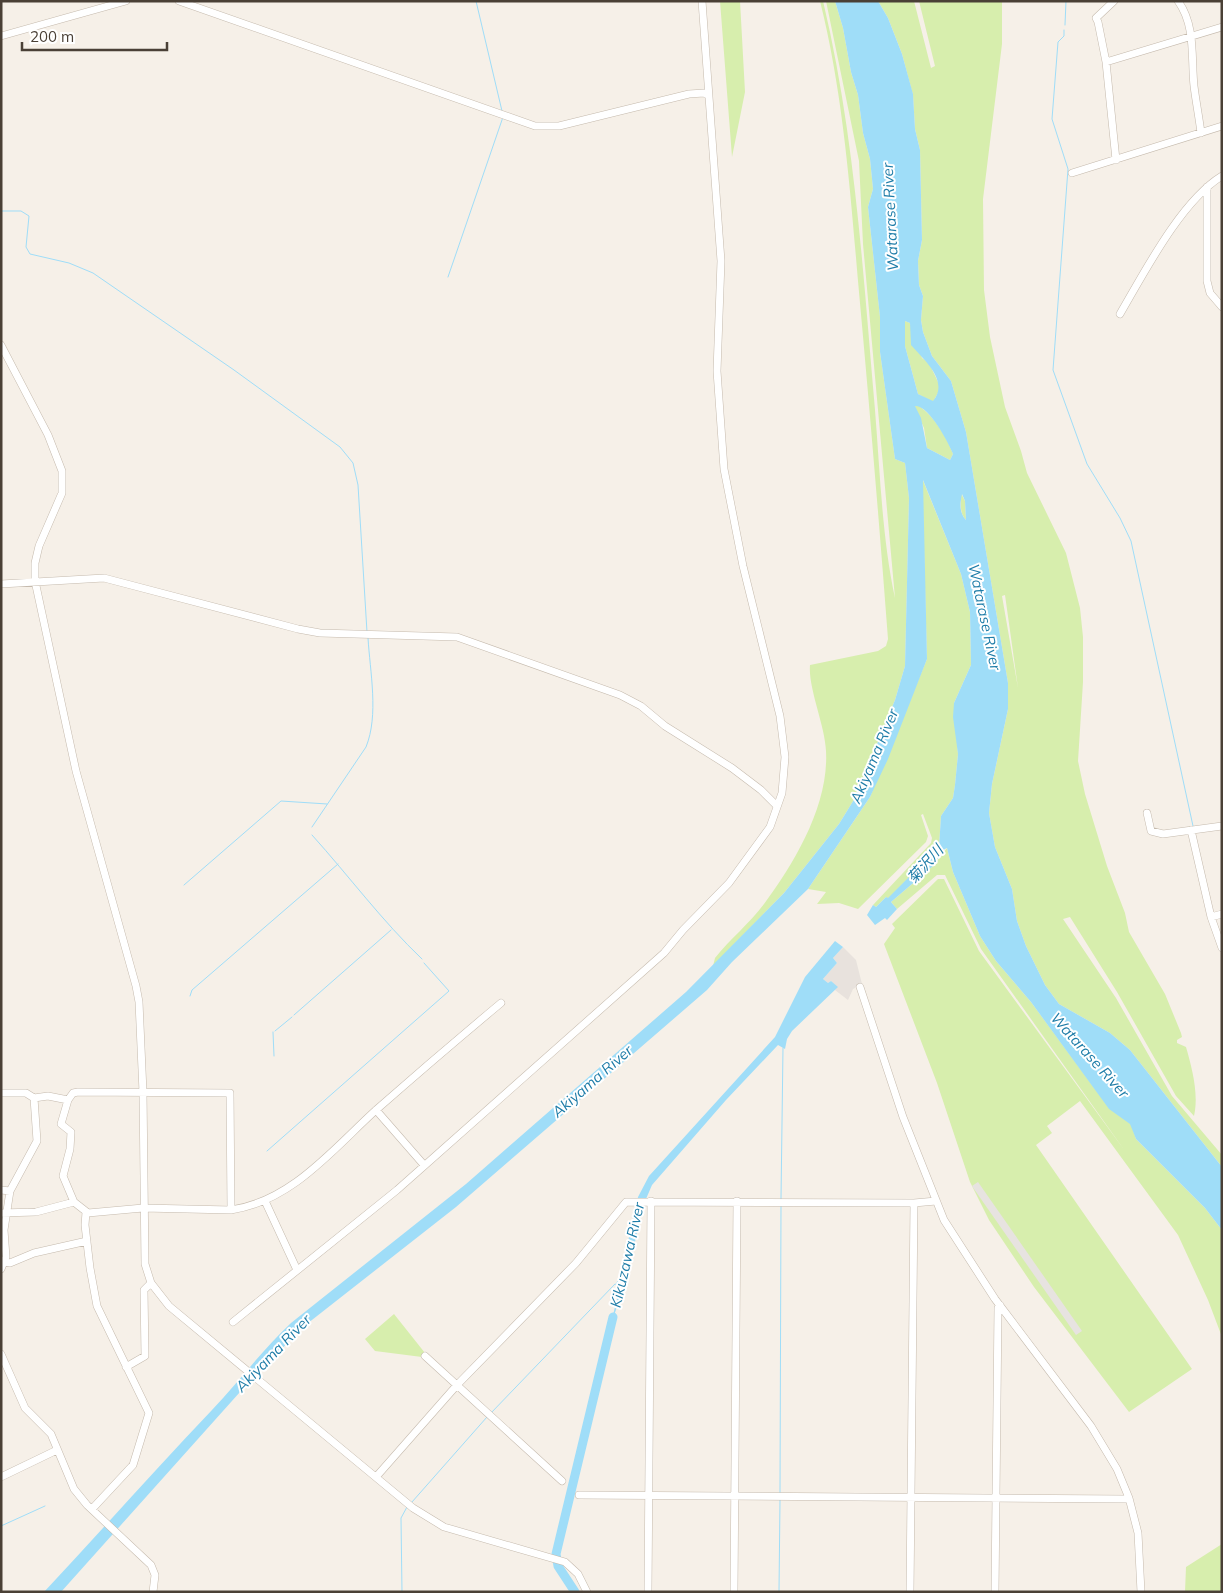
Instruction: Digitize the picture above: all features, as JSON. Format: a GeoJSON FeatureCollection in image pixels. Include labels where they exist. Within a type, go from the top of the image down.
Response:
{"type":"FeatureCollection","features":[{"type":"Feature","properties":{"kind":"street"},"geometry":{"type":"LineString","coordinates":[[1,36],[126,1]]}},
{"type":"Feature","properties":{"kind":"street"},"geometry":{"type":"LineString","coordinates":[[179,1],[535,126],[559,126],[689,94],[704,93],[708,95]]}},
{"type":"Feature","properties":{"kind":"street"},"geometry":{"type":"LineString","coordinates":[[232,1322],[357,1224],[672,945],[683,930],[729,883],[770,827],[784,780],[784,738],[743,566],[724,469],[717,371],[721,260],[702,1]]}},
{"type":"Feature","properties":{"kind":"street"},"geometry":{"type":"LineString","coordinates":[[1114,1],[1096,18],[1106,62],[1116,160]]}},
{"type":"Feature","properties":{"kind":"street"},"geometry":{"type":"LineString","coordinates":[[1178,1],[1187,19],[1191,36],[1194,85],[1201,133]]}},
{"type":"Feature","properties":{"kind":"street"},"geometry":{"type":"LineString","coordinates":[[1106,62],[1222,27]]}},
{"type":"Feature","properties":{"kind":"street"},"geometry":{"type":"LineString","coordinates":[[1072,172],[1222,126]]}},
{"type":"Feature","properties":{"kind":"street"},"geometry":{"type":"LineString","coordinates":[[1120,314],[1170,230],[1207,187],[1222,176]]}},
{"type":"Feature","properties":{"kind":"street"},"geometry":{"type":"LineString","coordinates":[[1207,187],[1206,281],[1210,293],[1222,307]]}},
{"type":"Feature","properties":{"kind":"street"},"geometry":{"type":"LineString","coordinates":[[1,345],[48,435],[62,471],[62,492],[39,546],[35,563],[35,581],[76,770],[139,1002],[143,1092],[145,1264],[151,1283],[164,1302],[413,1508],[444,1527],[565,1562],[578,1574],[587,1592]]}},
{"type":"Feature","properties":{"kind":"street"},"geometry":{"type":"LineString","coordinates":[[1,584],[104,578],[298,629],[320,633],[457,638],[620,695],[642,706],[665,726],[732,768],[761,790],[777,806]]}},
{"type":"Feature","properties":{"kind":"street"},"geometry":{"type":"LineString","coordinates":[[1147,813],[1151,831],[1163,834],[1222,826]]}},
{"type":"Feature","properties":{"kind":"street"},"geometry":{"type":"LineString","coordinates":[[1191,830],[1211,917],[1222,948]]}},
{"type":"Feature","properties":{"kind":"street"},"geometry":{"type":"LineString","coordinates":[[1211,917],[1222,914]]}},
{"type":"Feature","properties":{"kind":"street"},"geometry":{"type":"LineString","coordinates":[[860,987],[900,1109],[936,1201],[950,1230],[1000,1305],[1091,1426],[1117,1469],[1129,1498],[1140,1547],[1141,1592]]}},
{"type":"Feature","properties":{"kind":"street"},"geometry":{"type":"LineString","coordinates":[[231,1210],[230,1092],[78,1092],[73,1093],[68,1100],[61,1124],[71,1132],[71,1140],[63,1176],[74,1202],[86,1212],[143,1208],[231,1210],[264,1201],[280,1194],[319,1164],[376,1110],[501,1003]]}},
{"type":"Feature","properties":{"kind":"street"},"geometry":{"type":"LineString","coordinates":[[1,1093],[26,1093],[34,1098],[48,1096],[68,1100]]}},
{"type":"Feature","properties":{"kind":"street"},"geometry":{"type":"LineString","coordinates":[[1,1269],[5,1262],[3,1213],[10,1191],[37,1141],[34,1098]]}},
{"type":"Feature","properties":{"kind":"street"},"geometry":{"type":"LineString","coordinates":[[376,1110],[424,1165]]}},
{"type":"Feature","properties":{"kind":"street"},"geometry":{"type":"LineString","coordinates":[[1,1190],[10,1191]]}},
{"type":"Feature","properties":{"kind":"street"},"geometry":{"type":"LineString","coordinates":[[264,1201],[297,1270]]}},
{"type":"Feature","properties":{"kind":"street"},"geometry":{"type":"LineString","coordinates":[[376,1477],[457,1385],[576,1263],[620,1206],[631,1201],[914,1203],[936,1201]]}},
{"type":"Feature","properties":{"kind":"street"},"geometry":{"type":"LineString","coordinates":[[648,1592],[650,1201]]}},
{"type":"Feature","properties":{"kind":"street"},"geometry":{"type":"LineString","coordinates":[[734,1592],[737,1201]]}},
{"type":"Feature","properties":{"kind":"street"},"geometry":{"type":"LineString","coordinates":[[3,1213],[36,1212],[74,1202]]}},
{"type":"Feature","properties":{"kind":"street"},"geometry":{"type":"LineString","coordinates":[[910,1592],[914,1203]]}},
{"type":"Feature","properties":{"kind":"street"},"geometry":{"type":"LineString","coordinates":[[86,1212],[87,1241],[96,1301],[102,1319],[150,1413],[133,1465],[93,1510]]}},
{"type":"Feature","properties":{"kind":"street"},"geometry":{"type":"LineString","coordinates":[[5,1262],[10,1263],[34,1253],[87,1241]]}},
{"type":"Feature","properties":{"kind":"street"},"geometry":{"type":"LineString","coordinates":[[126,1367],[146,1356],[144,1290],[151,1283]]}},
{"type":"Feature","properties":{"kind":"street"},"geometry":{"type":"LineString","coordinates":[[995,1592],[998,1308],[1000,1305]]}},
{"type":"Feature","properties":{"kind":"street"},"geometry":{"type":"LineString","coordinates":[[1,1354],[3,1363],[25,1408],[49,1430],[70,1483],[93,1510],[135,1548],[154,1571],[154,1592]]}},
{"type":"Feature","properties":{"kind":"street"},"geometry":{"type":"LineString","coordinates":[[425,1356],[562,1481]]}},
{"type":"Feature","properties":{"kind":"street"},"geometry":{"type":"LineString","coordinates":[[1,1477],[57,1450]]}},
{"type":"Feature","properties":{"kind":"street"},"geometry":{"type":"LineString","coordinates":[[579,1494],[911,1498],[1129,1498]]}},
{"type":"Feature","properties":{"kind":"shaded area"},"geometry":{"type":"Polygon","coordinates":[[[843,947],[856,960],[862,984],[853,989],[848,1000],[835,990],[837,987],[831,981],[828,983],[823,979],[837,963],[833,958],[843,947]]]}},
{"type":"Feature","properties":{"kind":"shaded area"},"geometry":{"type":"Polygon","coordinates":[[[978,1182],[1082,1331],[1076,1335],[974,1189],[972,1186],[978,1182]]]}},
{"type":"Feature","properties":{"kind":"green space"},"geometry":{"type":"Polygon","coordinates":[[[720,1],[740,1],[745,92],[732,157],[720,1]]]}},
{"type":"Feature","properties":{"kind":"green space"},"geometry":{"type":"Polygon","coordinates":[[[820,1],[823,1],[834,51],[850,153],[862,256],[884,528],[895,598],[863,244],[859,161],[826,1],[835,1],[843,28],[851,72],[858,95],[863,133],[870,159],[873,189],[868,207],[880,317],[880,352],[895,459],[905,463],[909,498],[905,666],[895,700],[855,798],[839,824],[784,893],[713,966],[715,958],[746,925],[776,888],[808,832],[816,812],[822,792],[826,751],[810,674],[810,665],[878,651],[886,646],[888,639],[849,176],[835,70],[820,1]]]}},
{"type":"Feature","properties":{"kind":"green space"},"geometry":{"type":"Polygon","coordinates":[[[878,1],[914,1],[931,68],[935,66],[919,1],[1002,1],[1002,44],[983,199],[984,290],[990,337],[1005,407],[1027,473],[1066,553],[1080,608],[1083,637],[1083,682],[1078,761],[1085,794],[1107,866],[1125,913],[1129,932],[1165,994],[1182,1037],[1177,1040],[1177,1043],[1186,1047],[1195,1090],[1194,1116],[1176,1096],[1117,992],[1070,917],[1063,919],[1116,998],[1172,1096],[1222,1155],[1222,1167],[1130,1050],[1110,1033],[1059,1004],[1045,985],[1026,946],[1017,921],[1012,889],[995,847],[989,813],[992,784],[1008,709],[1008,683],[966,432],[951,381],[932,356],[923,332],[921,320],[923,296],[919,285],[918,261],[922,240],[920,150],[915,129],[913,95],[902,54],[888,18],[878,1]],[[1005,595],[1002,596],[1018,688],[1005,595]]]}},
{"type":"Feature","properties":{"kind":"green space"},"geometry":{"type":"Polygon","coordinates":[[[905,321],[910,323],[922,358],[929,363],[939,384],[939,391],[933,402],[918,394],[905,346],[905,321]]]}},
{"type":"Feature","properties":{"kind":"green space"},"geometry":{"type":"Polygon","coordinates":[[[914,406],[919,406],[925,410],[939,427],[953,454],[950,460],[927,448],[924,428],[914,406]]]}},
{"type":"Feature","properties":{"kind":"green space"},"geometry":{"type":"Polygon","coordinates":[[[922,478],[961,574],[970,612],[971,665],[954,703],[958,754],[953,798],[941,816],[939,847],[888,899],[886,897],[876,907],[873,905],[931,843],[932,838],[923,814],[921,815],[928,836],[926,842],[858,909],[839,903],[817,904],[826,892],[808,889],[870,797],[927,659],[922,478]]]}},
{"type":"Feature","properties":{"kind":"green space"},"geometry":{"type":"Polygon","coordinates":[[[961,493],[965,501],[966,520],[961,511],[961,493]]]}},
{"type":"Feature","properties":{"kind":"green space"},"geometry":{"type":"Polygon","coordinates":[[[947,848],[953,872],[980,936],[996,961],[1031,1002],[1109,1108],[1131,1124],[1136,1139],[1205,1208],[1222,1230],[1222,1337],[1208,1300],[1178,1235],[1080,1101],[1047,1126],[1052,1133],[1036,1145],[1192,1369],[1129,1412],[1034,1287],[989,1220],[970,1182],[937,1083],[884,944],[895,928],[892,924],[938,879],[944,879],[979,951],[1125,1151],[981,949],[945,875],[937,875],[897,909],[891,902],[933,866],[947,848]]]}},
{"type":"Feature","properties":{"kind":"green space"},"geometry":{"type":"Polygon","coordinates":[[[394,1314],[425,1353],[422,1357],[375,1351],[365,1339],[394,1314]]]}},
{"type":"Feature","properties":{"kind":"green space"},"geometry":{"type":"Polygon","coordinates":[[[1222,1544],[1222,1592],[1185,1592],[1186,1567],[1222,1544]]]}},
{"type":"Feature","properties":{"kind":"water"},"geometry":{"type":"Polygon","coordinates":[[[835,1],[878,1],[888,18],[902,54],[913,94],[915,129],[920,150],[922,240],[918,261],[919,285],[923,296],[921,320],[923,332],[932,356],[951,381],[966,432],[1008,683],[1008,709],[992,784],[989,813],[995,847],[1012,889],[1017,921],[1026,946],[1045,985],[1059,1004],[1110,1033],[1130,1050],[1222,1167],[1222,1230],[1205,1208],[1136,1139],[1130,1124],[1109,1109],[1031,1002],[996,961],[980,936],[953,872],[947,848],[943,850],[933,866],[891,902],[897,909],[887,920],[885,918],[875,925],[867,915],[873,905],[876,907],[886,897],[888,898],[939,847],[941,816],[953,798],[955,785],[958,754],[953,717],[954,703],[971,665],[970,612],[961,574],[923,480],[927,659],[888,759],[870,797],[808,889],[732,962],[707,990],[456,1207],[303,1327],[240,1392],[61,1592],[44,1592],[291,1323],[466,1184],[686,992],[784,893],[839,824],[855,798],[895,700],[905,666],[909,498],[905,463],[895,459],[880,352],[880,317],[868,207],[873,189],[870,159],[863,133],[858,95],[851,72],[843,28],[835,1]],[[905,321],[905,346],[918,394],[933,401],[937,393],[937,378],[928,364],[911,345],[910,323],[905,321]],[[915,406],[921,418],[927,448],[950,460],[953,454],[932,417],[920,407],[915,406]],[[962,494],[961,511],[966,520],[965,501],[962,494]]]}},
{"type":"Feature","properties":{"kind":"water"},"geometry":{"type":"Polygon","coordinates":[[[835,941],[843,947],[833,958],[837,963],[823,979],[828,983],[831,981],[838,987],[792,1031],[787,1039],[785,1049],[778,1045],[726,1100],[652,1185],[643,1206],[627,1278],[610,1327],[620,1287],[620,1284],[615,1285],[620,1277],[638,1197],[649,1176],[775,1037],[805,977],[835,941]]]}},
{"type":"Feature","properties":{"kind":"waterway"},"geometry":{"type":"LineString","coordinates":[[476,1],[502,111]]}},
{"type":"Feature","properties":{"kind":"waterway"},"geometry":{"type":"LineString","coordinates":[[1065,25],[1066,1]]}},
{"type":"Feature","properties":{"kind":"waterway"},"geometry":{"type":"LineString","coordinates":[[1064,30],[1064,36],[1058,42],[1052,119],[1068,169],[1053,370],[1087,464],[1120,518],[1131,541],[1193,826]]}},
{"type":"Feature","properties":{"kind":"waterway"},"geometry":{"type":"LineString","coordinates":[[448,277],[503,117]]}},
{"type":"Feature","properties":{"kind":"waterway"},"geometry":{"type":"LineString","coordinates":[[1,211],[21,211],[29,216],[26,247],[30,254],[69,263],[93,273],[234,370],[340,447],[353,463],[358,485],[367,632]]}},
{"type":"Feature","properties":{"kind":"waterway"},"geometry":{"type":"LineString","coordinates":[[312,827],[366,747],[370,735],[373,693],[368,638]]}},
{"type":"Feature","properties":{"kind":"waterway"},"geometry":{"type":"LineString","coordinates":[[184,885],[281,801],[327,804]]}},
{"type":"Feature","properties":{"kind":"waterway"},"geometry":{"type":"LineString","coordinates":[[312,835],[379,914],[422,959]]}},
{"type":"Feature","properties":{"kind":"waterway"},"geometry":{"type":"LineString","coordinates":[[190,996],[192,990],[338,864]]}},
{"type":"Feature","properties":{"kind":"waterway"},"geometry":{"type":"LineString","coordinates":[[294,1015],[391,930]]}},
{"type":"Feature","properties":{"kind":"waterway"},"geometry":{"type":"LineString","coordinates":[[267,1151],[449,991],[424,963]]}},
{"type":"Feature","properties":{"kind":"waterway"},"geometry":{"type":"LineString","coordinates":[[275,1031],[292,1017]]}},
{"type":"Feature","properties":{"kind":"waterway"},"geometry":{"type":"LineString","coordinates":[[273,1032],[274,1056]]}},
{"type":"Feature","properties":{"kind":"waterway"},"geometry":{"type":"LineString","coordinates":[[781,1199],[783,1048]]}},
{"type":"Feature","properties":{"kind":"waterway"},"geometry":{"type":"LineString","coordinates":[[780,1494],[781,1205]]}},
{"type":"Feature","properties":{"kind":"waterway"},"geometry":{"type":"LineString","coordinates":[[491,1413],[615,1284]]}},
{"type":"Feature","properties":{"kind":"waterway","name":"Kikuzawa River"},"geometry":{"type":"LineString","coordinates":[[575,1592],[558,1566],[556,1554],[613,1317]]}},
{"type":"Feature","properties":{"kind":"waterway"},"geometry":{"type":"LineString","coordinates":[[412,1502],[487,1417]]}},
{"type":"Feature","properties":{"kind":"waterway"},"geometry":{"type":"LineString","coordinates":[[779,1592],[780,1500]]}},
{"type":"Feature","properties":{"kind":"waterway"},"geometry":{"type":"LineString","coordinates":[[1,1526],[45,1506]]}},
{"type":"Feature","properties":{"kind":"waterway"},"geometry":{"type":"LineString","coordinates":[[402,1592],[401,1518],[407,1507]]}},
{"type":"Feature","properties":{"kind":"water label","name":"Watarase River"},"geometry":{"type":"Point","coordinates":[890,217]}},
{"type":"Feature","properties":{"kind":"water label","name":"Watarase River"},"geometry":{"type":"Point","coordinates":[985,617]}},
{"type":"Feature","properties":{"kind":"water label","name":"Akiyama River"},"geometry":{"type":"Point","coordinates":[874,756]}},
{"type":"Feature","properties":{"kind":"water label","name":"菊沢川"},"geometry":{"type":"Point","coordinates":[925,864]}},
{"type":"Feature","properties":{"kind":"water label","name":"Watarase River"},"geometry":{"type":"Point","coordinates":[1090,1055]}},
{"type":"Feature","properties":{"kind":"water label","name":"Akiyama River"},"geometry":{"type":"Point","coordinates":[592,1081]}},
{"type":"Feature","properties":{"kind":"water label","name":"Akiyama River"},"geometry":{"type":"Point","coordinates":[273,1353]}}]}
